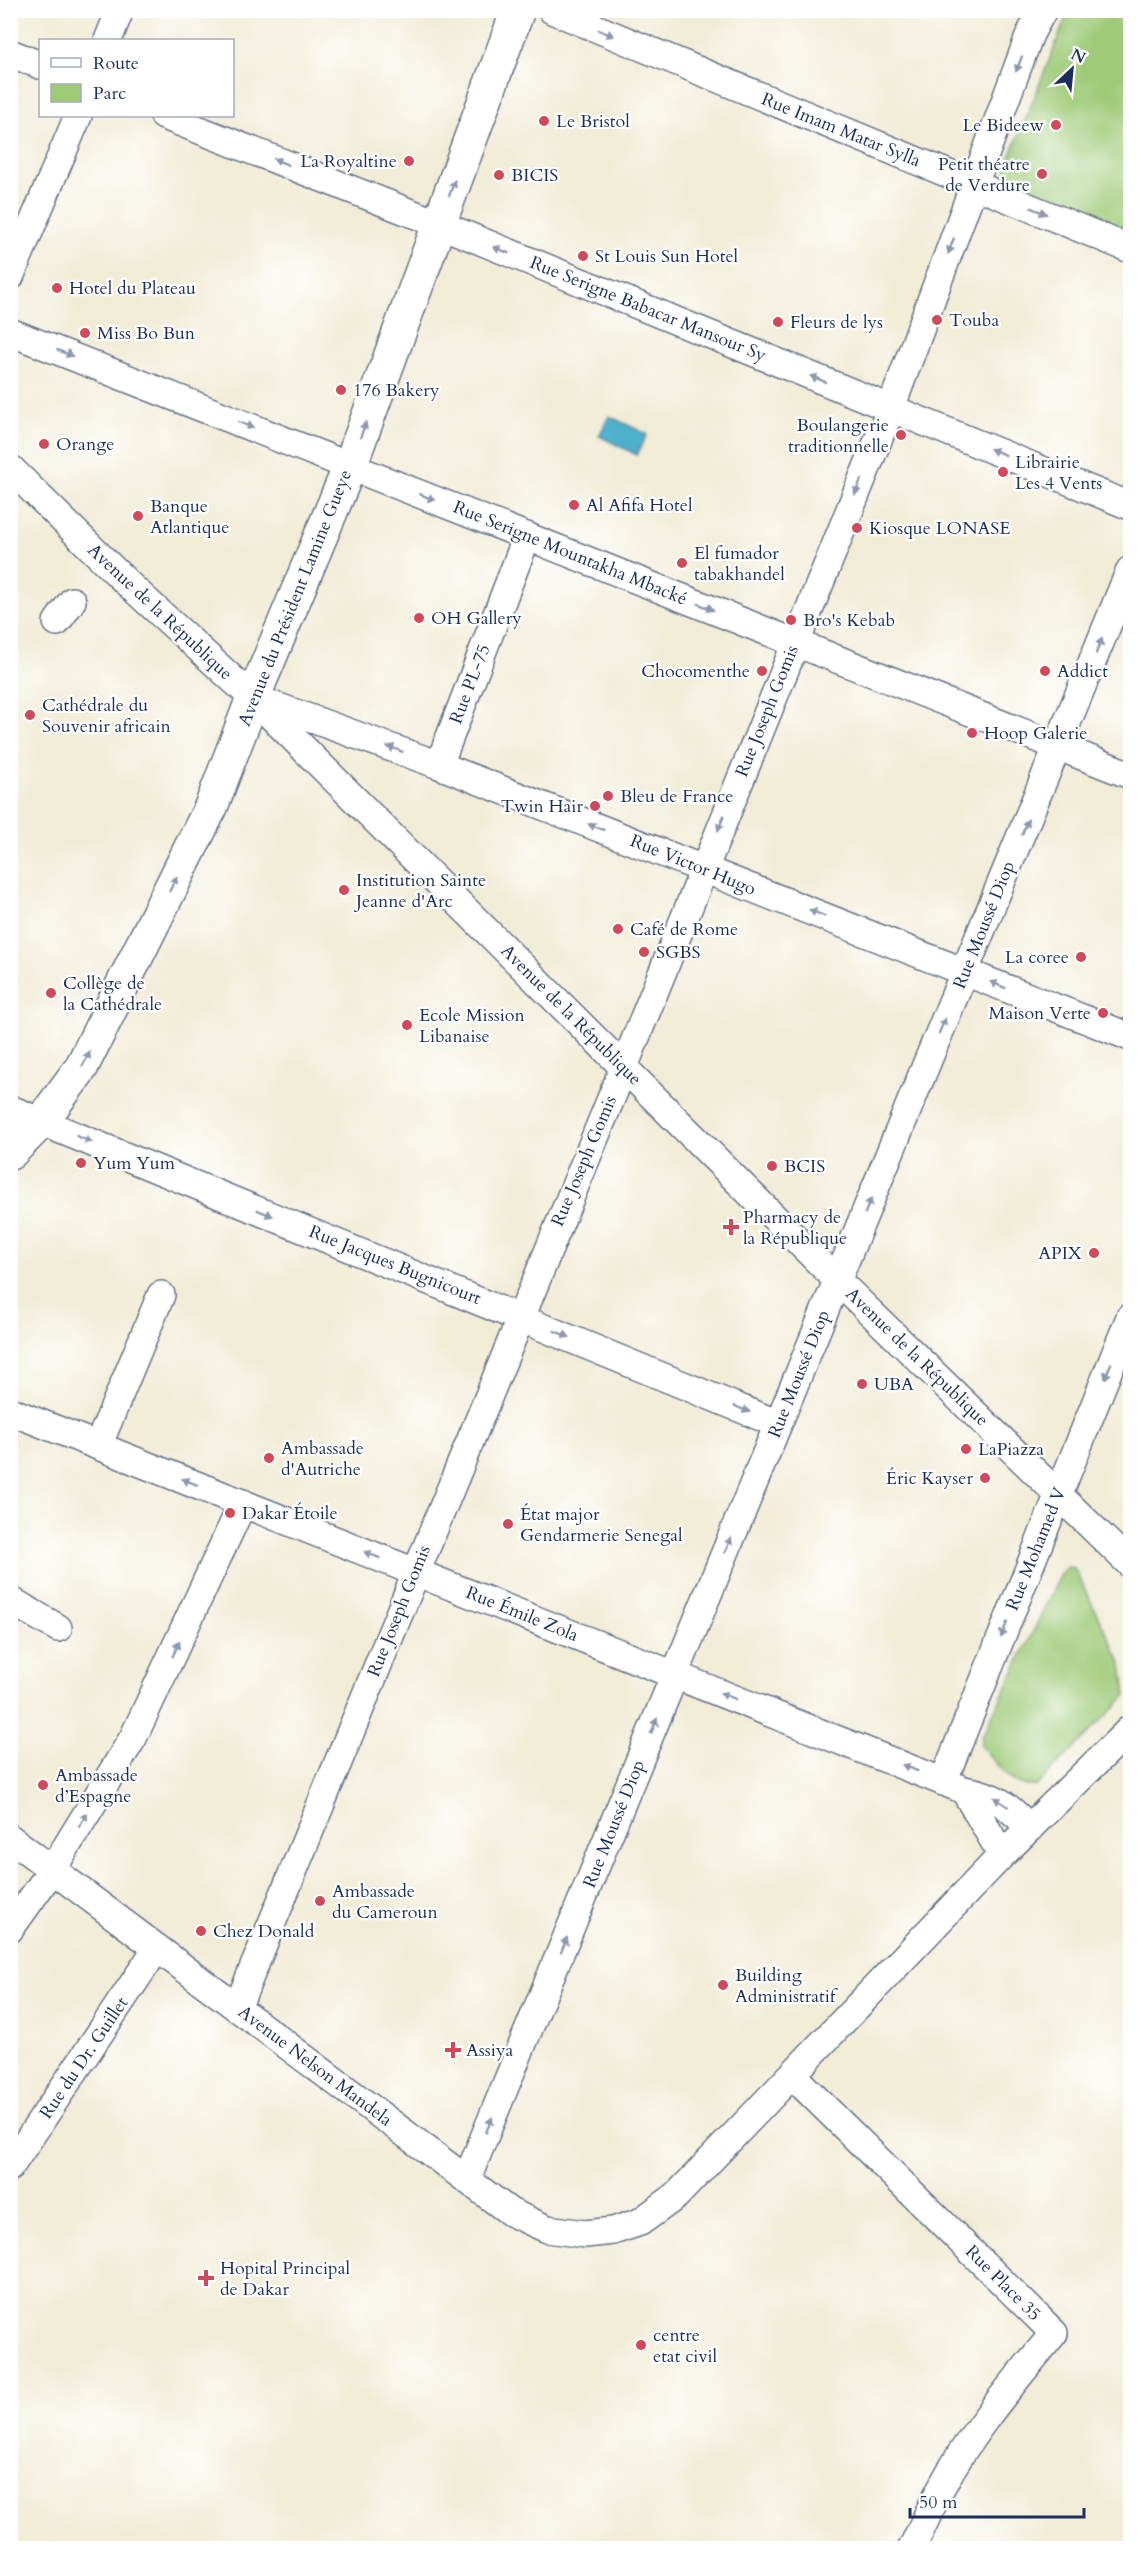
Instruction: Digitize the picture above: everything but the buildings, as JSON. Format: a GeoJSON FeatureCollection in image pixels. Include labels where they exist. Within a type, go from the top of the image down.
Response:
{"type":"FeatureCollection","features":[{"type":"Feature","properties":{"kind":"main road","name":"Avenue du Président Lamine Gueye"},"geometry":{"type":"LineString","coordinates":[[10,1153],[41,1122],[81,1068],[211,807],[253,698],[350,466],[519,10]]}},
{"type":"Feature","properties":{"kind":"street"},"geometry":{"type":"LineString","coordinates":[[108,39],[120,10]]}},
{"type":"Feature","properties":{"kind":"street","name":"Rue Imam Matar Sylla"},"geometry":{"type":"LineString","coordinates":[[552,10],[1131,249]]}},
{"type":"Feature","properties":{"kind":"street","name":"Rue Joseph Gomis"},"geometry":{"type":"LineString","coordinates":[[237,2008],[624,1067],[702,868],[891,408],[1030,34],[1043,10]]}},
{"type":"Feature","properties":{"kind":"street"},"geometry":{"type":"LineString","coordinates":[[10,53],[39,65]]}},
{"type":"Feature","properties":{"kind":"street"},"geometry":{"type":"LineString","coordinates":[[10,277],[78,117]]}},
{"type":"Feature","properties":{"kind":"street","name":"Rue Serigne Babacar Mansour Sy"},"geometry":{"type":"LineString","coordinates":[[167,117],[439,224],[1131,506]]}},
{"type":"Feature","properties":{"kind":"street","name":"Rue Serigne Mountakha Mbacké"},"geometry":{"type":"LineString","coordinates":[[10,332],[1131,775]]}},
{"type":"Feature","properties":{"kind":"street","name":"Avenue de la République"},"geometry":{"type":"LineString","coordinates":[[10,468],[118,574],[253,698],[837,1280],[1131,1564]]}},
{"type":"Feature","properties":{"kind":"street","name":"Rue PL-75"},"geometry":{"type":"LineString","coordinates":[[439,765],[527,536]]}},
{"type":"Feature","properties":{"kind":"street","name":"Rue Moussé Diop"},"geometry":{"type":"LineString","coordinates":[[467,2179],[1131,570]]}},
{"type":"Feature","properties":{"kind":"street","name":"Rue Victor Hugo"},"geometry":{"type":"LineString","coordinates":[[253,698],[439,765],[1131,1037]]}},
{"type":"Feature","properties":{"kind":"street","name":"Rue Jacques Bugnicourt"},"geometry":{"type":"LineString","coordinates":[[10,1109],[520,1316],[778,1424]]}},
{"type":"Feature","properties":{"kind":"street"},"geometry":{"type":"LineString","coordinates":[[98,1446],[161,1295]]}},
{"type":"Feature","properties":{"kind":"street","name":"Rue Mohamed V"},"geometry":{"type":"LineString","coordinates":[[953,1786],[1059,1493],[1131,1317]]}},
{"type":"Feature","properties":{"kind":"street","name":"Rue Émile Zola"},"geometry":{"type":"LineString","coordinates":[[10,1411],[953,1786],[997,1798],[1030,1828]]}},
{"type":"Feature","properties":{"kind":"street"},"geometry":{"type":"LineString","coordinates":[[10,1929],[52,1870],[133,1738],[243,1503]]}},
{"type":"Feature","properties":{"kind":"street"},"geometry":{"type":"LineString","coordinates":[[10,1599],[58,1628]]}},
{"type":"Feature","properties":{"kind":"street","name":"Avenue Nelson Mandela"},"geometry":{"type":"LineString","coordinates":[[10,1838],[510,2212],[547,2229],[585,2234],[613,2231],[640,2222],[676,2196],[794,2076],[1002,1855],[1131,1729]]}},
{"type":"Feature","properties":{"kind":"street"},"geometry":{"type":"LineString","coordinates":[[953,1786],[1002,1855]]}},
{"type":"Feature","properties":{"kind":"street","name":"Rue du Dr. Guillet"},"geometry":{"type":"LineString","coordinates":[[10,2168],[157,1948]]}},
{"type":"Feature","properties":{"kind":"street","name":"Rue Place 35"},"geometry":{"type":"LineString","coordinates":[[794,2076],[1054,2333],[976,2432],[942,2485],[912,2548]]}},
{"type":"Feature","properties":{"kind":"green space"},"geometry":{"type":"Polygon","coordinates":[[[1069,11],[1130,11],[1130,232],[1010,180],[1006,167],[1069,11]]]}},
{"type":"Feature","properties":{"kind":"green space"},"geometry":{"type":"Polygon","coordinates":[[[1067,1567],[1074,1568],[1122,1664],[1126,1696],[1036,1786],[1027,1786],[1005,1774],[981,1746],[982,1737],[1061,1574],[1067,1567]]]}},
{"type":"Feature","properties":{"kind":"water"},"geometry":{"type":"Polygon","coordinates":[[[609,416],[647,434],[637,455],[599,436],[609,416]]]}},
{"type":"Feature","properties":{"kind":"place","name":"Le Bristol"},"geometry":{"type":"Point","coordinates":[544,121]}},
{"type":"Feature","properties":{"kind":"place","name":"Le Bideew"},"geometry":{"type":"Point","coordinates":[1056,125]}},
{"type":"Feature","properties":{"kind":"place","name":"La Royaltine"},"geometry":{"type":"Point","coordinates":[409,161]}},
{"type":"Feature","properties":{"kind":"place","name":"Petit théatre de Verdure"},"geometry":{"type":"Point","coordinates":[1042,174]}},
{"type":"Feature","properties":{"kind":"place","name":"BICIS"},"geometry":{"type":"Point","coordinates":[499,175]}},
{"type":"Feature","properties":{"kind":"place","name":"St Louis Sun Hotel"},"geometry":{"type":"Point","coordinates":[583,256]}},
{"type":"Feature","properties":{"kind":"place","name":"Hotel du Plateau"},"geometry":{"type":"Point","coordinates":[57,288]}},
{"type":"Feature","properties":{"kind":"place","name":"Touba"},"geometry":{"type":"Point","coordinates":[937,320]}},
{"type":"Feature","properties":{"kind":"place","name":"Fleurs de lys"},"geometry":{"type":"Point","coordinates":[778,322]}},
{"type":"Feature","properties":{"kind":"place","name":"Miss Bo Bun"},"geometry":{"type":"Point","coordinates":[85,333]}},
{"type":"Feature","properties":{"kind":"place","name":"176 Bakery"},"geometry":{"type":"Point","coordinates":[341,390]}},
{"type":"Feature","properties":{"kind":"place","name":"Boulangerie traditionnelle"},"geometry":{"type":"Point","coordinates":[901,435]}},
{"type":"Feature","properties":{"kind":"place","name":"Orange"},"geometry":{"type":"Point","coordinates":[44,444]}},
{"type":"Feature","properties":{"kind":"place","name":"Librairie Les 4 Vents"},"geometry":{"type":"Point","coordinates":[1003,472]}},
{"type":"Feature","properties":{"kind":"place","name":"Al Afifa Hotel"},"geometry":{"type":"Point","coordinates":[574,505]}},
{"type":"Feature","properties":{"kind":"place","name":"Banque Atlantique"},"geometry":{"type":"Point","coordinates":[138,516]}},
{"type":"Feature","properties":{"kind":"place","name":"Kiosque LONASE"},"geometry":{"type":"Point","coordinates":[857,528]}},
{"type":"Feature","properties":{"kind":"place","name":"El fumador tabakhandel"},"geometry":{"type":"Point","coordinates":[682,563]}},
{"type":"Feature","properties":{"kind":"place","name":"OH Gallery"},"geometry":{"type":"Point","coordinates":[419,618]}},
{"type":"Feature","properties":{"kind":"place","name":"Bro's Kebab"},"geometry":{"type":"Point","coordinates":[791,620]}},
{"type":"Feature","properties":{"kind":"place","name":"Chocomenthe"},"geometry":{"type":"Point","coordinates":[762,671]}},
{"type":"Feature","properties":{"kind":"place","name":"Addict"},"geometry":{"type":"Point","coordinates":[1045,671]}},
{"type":"Feature","properties":{"kind":"place","name":"Cathédrale du Souvenir africain"},"geometry":{"type":"Point","coordinates":[30,715]}},
{"type":"Feature","properties":{"kind":"place","name":"Hoop Galerie"},"geometry":{"type":"Point","coordinates":[972,733]}},
{"type":"Feature","properties":{"kind":"place","name":"Bleu de France"},"geometry":{"type":"Point","coordinates":[608,796]}},
{"type":"Feature","properties":{"kind":"place","name":"Twin Hair"},"geometry":{"type":"Point","coordinates":[595,806]}},
{"type":"Feature","properties":{"kind":"place","name":"Institution Sainte Jeanne d'Arc"},"geometry":{"type":"Point","coordinates":[344,890]}},
{"type":"Feature","properties":{"kind":"place","name":"Café de Rome"},"geometry":{"type":"Point","coordinates":[618,929]}},
{"type":"Feature","properties":{"kind":"place","name":"SGBS"},"geometry":{"type":"Point","coordinates":[644,952]}},
{"type":"Feature","properties":{"kind":"place","name":"La coree"},"geometry":{"type":"Point","coordinates":[1081,957]}},
{"type":"Feature","properties":{"kind":"place","name":"Collège de la Cathédrale"},"geometry":{"type":"Point","coordinates":[51,993]}},
{"type":"Feature","properties":{"kind":"place","name":"Maison Verte"},"geometry":{"type":"Point","coordinates":[1103,1013]}},
{"type":"Feature","properties":{"kind":"place","name":"Ecole Mission Libanaise"},"geometry":{"type":"Point","coordinates":[407,1025]}},
{"type":"Feature","properties":{"kind":"place","name":"Yum Yum"},"geometry":{"type":"Point","coordinates":[81,1163]}},
{"type":"Feature","properties":{"kind":"place","name":"BCIS"},"geometry":{"type":"Point","coordinates":[772,1166]}},
{"type":"Feature","properties":{"kind":"place","name":"Pharmacy de la République"},"geometry":{"type":"Point","coordinates":[731,1227]}},
{"type":"Feature","properties":{"kind":"place","name":"APIX"},"geometry":{"type":"Point","coordinates":[1094,1253]}},
{"type":"Feature","properties":{"kind":"place","name":"UBA"},"geometry":{"type":"Point","coordinates":[862,1384]}},
{"type":"Feature","properties":{"kind":"place","name":"LaPiazza"},"geometry":{"type":"Point","coordinates":[966,1449]}},
{"type":"Feature","properties":{"kind":"place","name":"Ambassade d'Autriche"},"geometry":{"type":"Point","coordinates":[269,1458]}},
{"type":"Feature","properties":{"kind":"place","name":"Éric Kayser"},"geometry":{"type":"Point","coordinates":[985,1478]}},
{"type":"Feature","properties":{"kind":"place","name":"Dakar Étoile"},"geometry":{"type":"Point","coordinates":[230,1513]}},
{"type":"Feature","properties":{"kind":"place","name":"État major Gendarmerie Senegal"},"geometry":{"type":"Point","coordinates":[508,1524]}},
{"type":"Feature","properties":{"kind":"place","name":"Ambassade d’Espagne"},"geometry":{"type":"Point","coordinates":[43,1785]}},
{"type":"Feature","properties":{"kind":"place","name":"Ambassade du Cameroun"},"geometry":{"type":"Point","coordinates":[320,1901]}},
{"type":"Feature","properties":{"kind":"place","name":"Chez Donald"},"geometry":{"type":"Point","coordinates":[201,1931]}},
{"type":"Feature","properties":{"kind":"place","name":"Building Administratif"},"geometry":{"type":"Point","coordinates":[723,1985]}},
{"type":"Feature","properties":{"kind":"place","name":"Assiya"},"geometry":{"type":"Point","coordinates":[453,2050]}},
{"type":"Feature","properties":{"kind":"place","name":"Hopital Principal de Dakar"},"geometry":{"type":"Point","coordinates":[206,2278]}},
{"type":"Feature","properties":{"kind":"place","name":"centre etat civil"},"geometry":{"type":"Point","coordinates":[641,2345]}}]}
